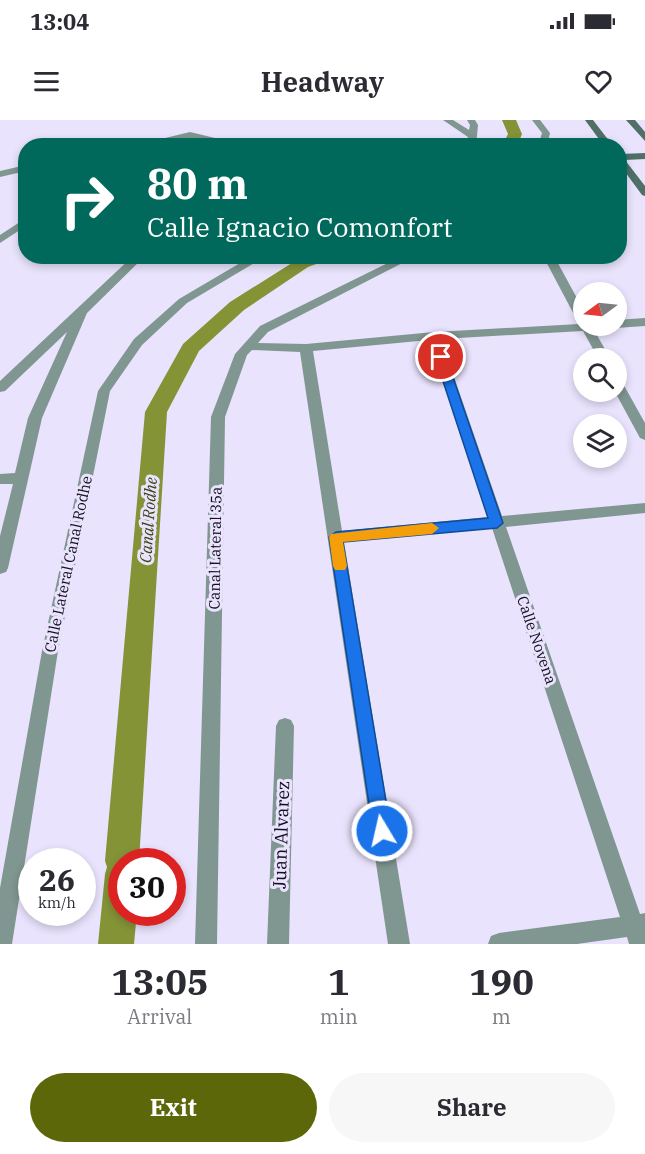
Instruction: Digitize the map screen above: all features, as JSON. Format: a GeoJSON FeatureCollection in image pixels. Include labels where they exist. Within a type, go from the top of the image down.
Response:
{"type":"FeatureCollection","features":[{"type":"Feature","properties":{"kind":"main road"},"geometry":{"type":"LineString","coordinates":[[589,120],[603,138]]}},
{"type":"Feature","properties":{"kind":"main road"},"geometry":{"type":"LineString","coordinates":[[630,120],[645,138]]}},
{"type":"Feature","properties":{"kind":"main road"},"geometry":{"type":"LineString","coordinates":[[627,157],[645,156]]}},
{"type":"Feature","properties":{"kind":"main road"},"geometry":{"type":"LineString","coordinates":[[627,167],[643,188]]}},
{"type":"Feature","properties":{"kind":"street"},"geometry":{"type":"LineString","coordinates":[[447,120],[468,138]]}},
{"type":"Feature","properties":{"kind":"street"},"geometry":{"type":"LineString","coordinates":[[471,120],[474,124],[472,138]]}},
{"type":"Feature","properties":{"kind":"street"},"geometry":{"type":"LineString","coordinates":[[536,120],[546,133],[544,138]]}},
{"type":"Feature","properties":{"kind":"street"},"geometry":{"type":"LineString","coordinates":[[175,138],[190,135],[205,138]]}},
{"type":"Feature","properties":{"kind":"street"},"geometry":{"type":"LineString","coordinates":[[0,174],[18,170]]}},
{"type":"Feature","properties":{"kind":"street"},"geometry":{"type":"LineString","coordinates":[[0,240],[18,227]]}},
{"type":"Feature","properties":{"kind":"street"},"geometry":{"type":"LineString","coordinates":[[0,388],[131,264]]}},
{"type":"Feature","properties":{"kind":"street","name":"Calle Lateral Canal Rodhe"},"geometry":{"type":"LineString","coordinates":[[1,944],[50,651],[104,391],[138,342],[183,301],[247,264]]}},
{"type":"Feature","properties":{"kind":"street","name":"Canal Lateral 35a"},"geometry":{"type":"LineString","coordinates":[[206,944],[218,417],[241,354],[264,329],[395,264]]}},
{"type":"Feature","properties":{"kind":"street"},"geometry":{"type":"LineString","coordinates":[[552,264],[573,303]]}},
{"type":"Feature","properties":{"kind":"street"},"geometry":{"type":"LineString","coordinates":[[0,568],[34,418],[82,310]]}},
{"type":"Feature","properties":{"kind":"street"},"geometry":{"type":"LineString","coordinates":[[627,323],[645,322]]}},
{"type":"Feature","properties":{"kind":"street"},"geometry":{"type":"LineString","coordinates":[[249,346],[306,348],[573,326]]}},
{"type":"Feature","properties":{"kind":"street","name":"Calle Novena"},"geometry":{"type":"LineString","coordinates":[[434,336],[640,931]]}},
{"type":"Feature","properties":{"kind":"street"},"geometry":{"type":"LineString","coordinates":[[306,348],[399,944]]}},
{"type":"Feature","properties":{"kind":"street"},"geometry":{"type":"LineString","coordinates":[[627,402],[645,435]]}},
{"type":"Feature","properties":{"kind":"street"},"geometry":{"type":"LineString","coordinates":[[0,478],[21,478]]}},
{"type":"Feature","properties":{"kind":"street"},"geometry":{"type":"LineString","coordinates":[[336,537],[645,508]]}},
{"type":"Feature","properties":{"kind":"street","name":"Juan Alvarez"},"geometry":{"type":"LineString","coordinates":[[278,944],[285,726]]}},
{"type":"Feature","properties":{"kind":"street"},"geometry":{"type":"LineString","coordinates":[[499,944],[640,931]]}},
{"type":"Feature","properties":{"kind":"waterway","name":"Canal Rodhe"},"geometry":{"type":"LineString","coordinates":[[509,120],[515,134],[513,138]]}},
{"type":"Feature","properties":{"kind":"waterway","name":"Canal Rodhe"},"geometry":{"type":"LineString","coordinates":[[123,848],[156,412],[190,348],[237,306],[300,264]]}},
{"type":"Feature","properties":{"kind":"waterway","name":"Canal Rodhe"},"geometry":{"type":"LineString","coordinates":[[116,944],[118,926]]}},
{"type":"Feature","properties":{"kind":"slow traffic"},"geometry":{"type":"LineString","coordinates":[[340,566],[336,537],[432,528]]}},
{"type":"Feature","properties":{"kind":"route"},"geometry":{"type":"LineString","coordinates":[[382,831],[336,537],[497,523],[441,357]]}}]}
